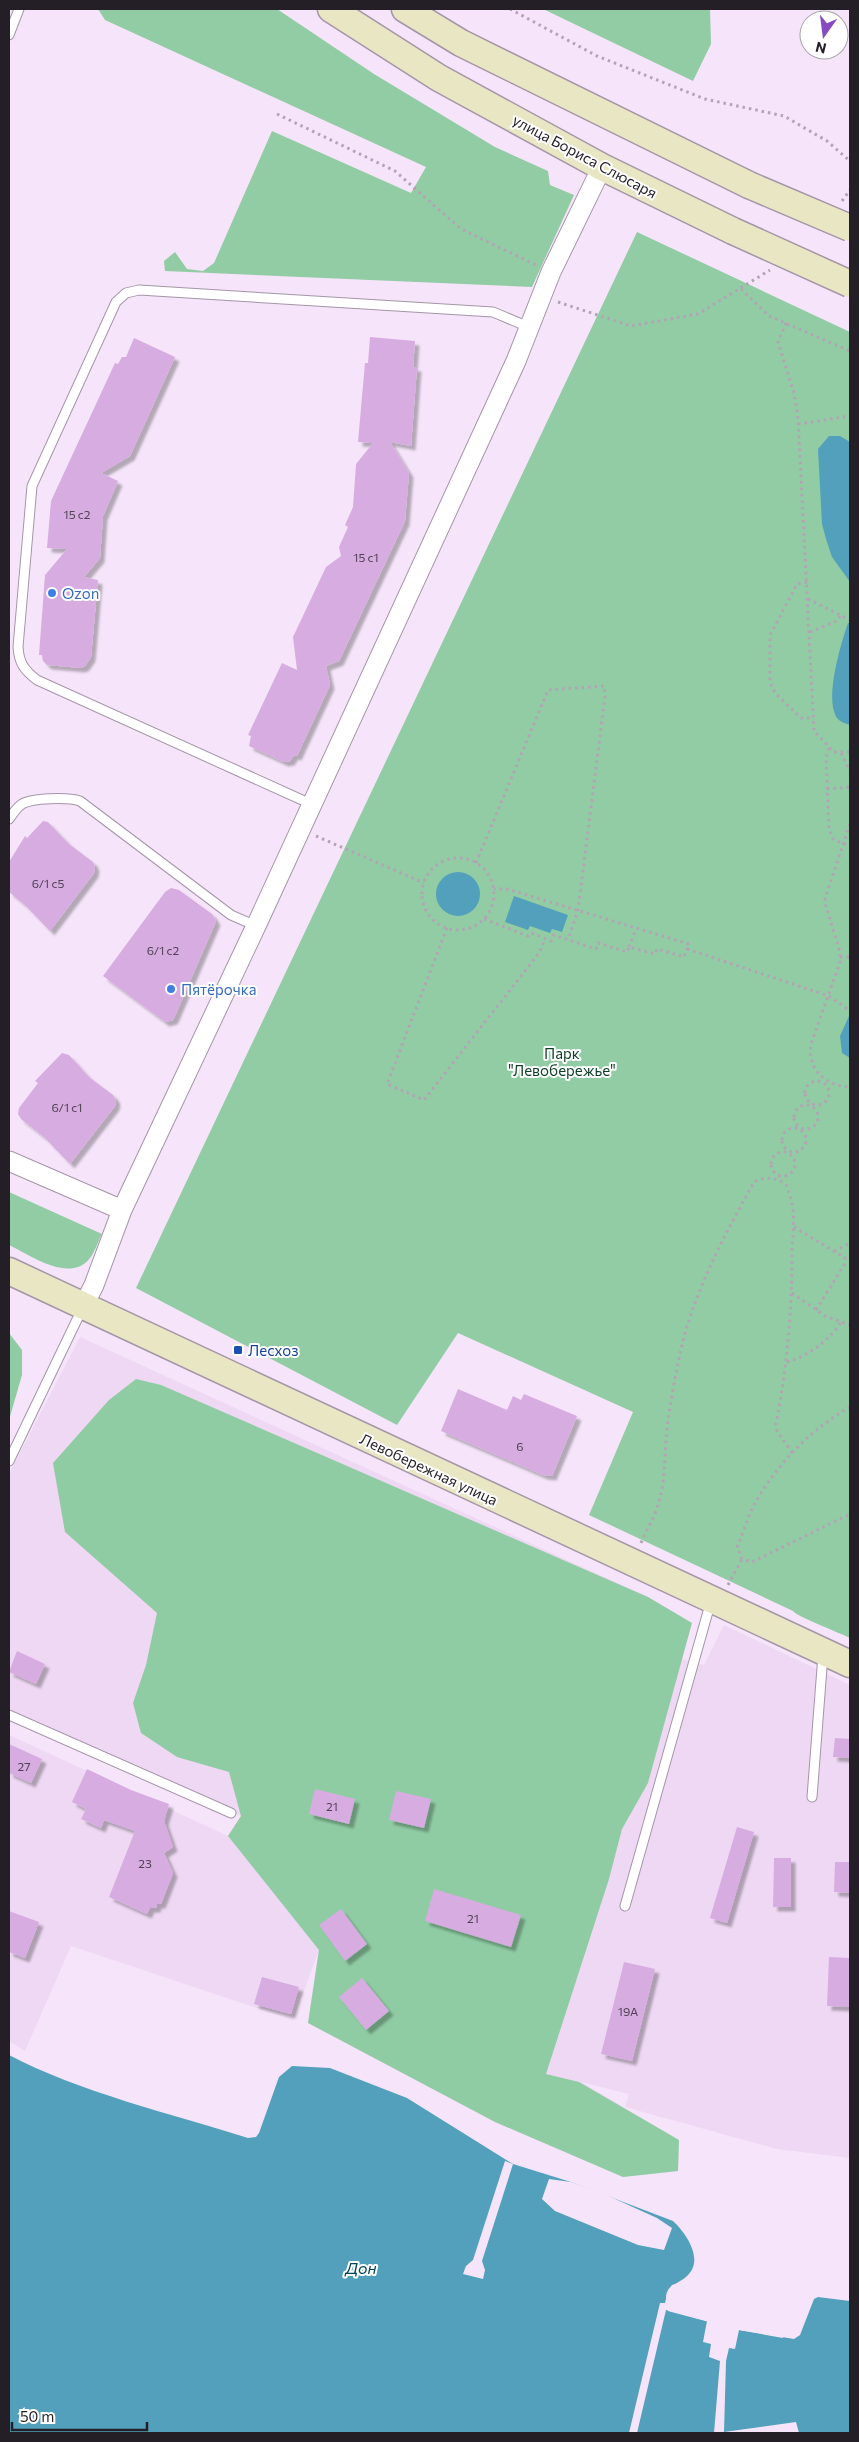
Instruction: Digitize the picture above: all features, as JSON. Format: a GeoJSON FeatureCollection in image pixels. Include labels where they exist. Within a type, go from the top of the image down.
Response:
{"type":"FeatureCollection","features":[{"type":"Feature","properties":{"kind":"main road","name":"улица Бориса Слюсаря"},"geometry":{"type":"LineString","coordinates":[[331,9],[439,78],[602,167],[733,231],[850,284]]}},
{"type":"Feature","properties":{"kind":"main road"},"geometry":{"type":"LineString","coordinates":[[405,9],[461,43],[749,185],[844,217]]}},
{"type":"Feature","properties":{"kind":"main road","name":"Левобережная улица"},"geometry":{"type":"LineString","coordinates":[[9,1271],[719,1594],[823,1652],[850,1664]]}},
{"type":"Feature","properties":{"kind":"street"},"geometry":{"type":"LineString","coordinates":[[84,1305],[94,1285],[122,1210],[256,926],[531,328],[551,272],[602,167]]}},
{"type":"Feature","properties":{"kind":"street"},"geometry":{"type":"LineString","coordinates":[[9,1162],[122,1210]]}},
{"type":"Feature","properties":{"kind":"lane"},"geometry":{"type":"LineString","coordinates":[[9,35],[19,9]]}},
{"type":"Feature","properties":{"kind":"lane"},"geometry":{"type":"LineString","coordinates":[[311,804],[37,680],[19,662],[18,647],[32,486],[116,302],[126,293],[139,290],[454,309],[493,312],[531,328]]}},
{"type":"Feature","properties":{"kind":"lane"},"geometry":{"type":"LineString","coordinates":[[9,819],[19,806],[28,801],[73,798],[80,801],[232,916],[256,926]]}},
{"type":"Feature","properties":{"kind":"lane"},"geometry":{"type":"LineString","coordinates":[[9,1460],[84,1305]]}},
{"type":"Feature","properties":{"kind":"lane"},"geometry":{"type":"LineString","coordinates":[[624,1906],[719,1594]]}},
{"type":"Feature","properties":{"kind":"lane"},"geometry":{"type":"LineString","coordinates":[[812,1797],[823,1652]]}},
{"type":"Feature","properties":{"kind":"lane"},"geometry":{"type":"LineString","coordinates":[[9,1715],[231,1813]]}},
{"type":"Feature","properties":{"kind":"path"},"geometry":{"type":"LineString","coordinates":[[510,9],[597,56],[705,99],[784,116],[827,141],[850,161]]}},
{"type":"Feature","properties":{"kind":"path"},"geometry":{"type":"LineString","coordinates":[[277,114],[395,171],[461,229],[551,272]]}},
{"type":"Feature","properties":{"kind":"path"},"geometry":{"type":"LineString","coordinates":[[844,217],[850,190]]}},
{"type":"Feature","properties":{"kind":"path"},"geometry":{"type":"LineString","coordinates":[[542,297],[631,326],[698,314],[777,265]]}},
{"type":"Feature","properties":{"kind":"path"},"geometry":{"type":"LineString","coordinates":[[741,289],[769,316],[850,351]]}},
{"type":"Feature","properties":{"kind":"path"},"geometry":{"type":"LineString","coordinates":[[786,323],[778,342],[794,393],[798,424],[814,731],[829,748],[841,753],[850,752]]}},
{"type":"Feature","properties":{"kind":"path"},"geometry":{"type":"LineString","coordinates":[[798,424],[850,416]]}},
{"type":"Feature","properties":{"kind":"path"},"geometry":{"type":"LineString","coordinates":[[807,582],[797,584],[772,627],[770,635],[770,679],[772,688],[777,695],[801,718],[814,718]]}},
{"type":"Feature","properties":{"kind":"path"},"geometry":{"type":"LineString","coordinates":[[808,600],[850,620]]}},
{"type":"Feature","properties":{"kind":"path"},"geometry":{"type":"LineString","coordinates":[[810,632],[837,621],[840,616]]}},
{"type":"Feature","properties":{"kind":"path"},"geometry":{"type":"LineString","coordinates":[[476,863],[548,690],[604,686],[605,696],[578,910],[568,940]]}},
{"type":"Feature","properties":{"kind":"path"},"geometry":{"type":"LineString","coordinates":[[829,748],[826,758],[831,837],[843,845],[850,846]]}},
{"type":"Feature","properties":{"kind":"path"},"geometry":{"type":"LineString","coordinates":[[841,753],[850,771]]}},
{"type":"Feature","properties":{"kind":"path"},"geometry":{"type":"LineString","coordinates":[[827,789],[850,786]]}},
{"type":"Feature","properties":{"kind":"path"},"geometry":{"type":"LineString","coordinates":[[850,824],[825,898],[840,956],[811,1044],[809,1056],[811,1064],[825,1078],[837,1084],[850,1087]]}},
{"type":"Feature","properties":{"kind":"path"},"geometry":{"type":"LineString","coordinates":[[299,829],[424,883]]}},
{"type":"Feature","properties":{"kind":"path"},"geometry":{"type":"LineString","coordinates":[[461,858],[476,863],[488,874],[494,889],[492,905],[484,919],[470,928],[447,928],[433,920],[428,914],[422,899],[424,883],[432,869],[445,860],[461,858]]}},
{"type":"Feature","properties":{"kind":"path"},"geometry":{"type":"LineString","coordinates":[[494,889],[507,889],[689,944],[684,957],[657,948],[655,954],[629,947]]}},
{"type":"Feature","properties":{"kind":"path"},"geometry":{"type":"LineString","coordinates":[[484,919],[528,936],[531,933],[551,941],[554,935],[596,948],[598,943],[627,952],[636,929]]}},
{"type":"Feature","properties":{"kind":"path"},"geometry":{"type":"LineString","coordinates":[[447,928],[387,1084],[424,1100],[540,953],[545,939]]}},
{"type":"Feature","properties":{"kind":"path"},"geometry":{"type":"LineString","coordinates":[[687,949],[828,996],[850,1011]]}},
{"type":"Feature","properties":{"kind":"path"},"geometry":{"type":"LineString","coordinates":[[840,956],[850,957]]}},
{"type":"Feature","properties":{"kind":"path"},"geometry":{"type":"LineString","coordinates":[[823,1083],[825,1078]]}},
{"type":"Feature","properties":{"kind":"path"},"geometry":{"type":"LineString","coordinates":[[639,1546],[657,1508],[662,1487],[667,1428],[681,1352],[705,1278],[754,1182],[768,1177],[777,1177],[783,1176],[792,1171],[795,1161],[789,1152],[782,1143],[782,1138],[789,1129],[800,1129],[811,1128],[815,1124],[817,1114],[811,1105],[805,1096],[805,1090],[812,1082],[823,1083],[829,1091],[826,1101],[822,1104],[811,1105],[800,1106],[796,1109],[794,1119],[800,1129],[806,1138],[804,1148],[800,1151],[789,1152],[783,1152],[773,1156],[771,1167],[777,1177],[786,1185],[791,1196],[794,1227],[787,1362],[776,1424],[777,1431],[793,1454]]}},
{"type":"Feature","properties":{"kind":"path"},"geometry":{"type":"LineString","coordinates":[[794,1227],[849,1260],[816,1310]]}},
{"type":"Feature","properties":{"kind":"path"},"geometry":{"type":"LineString","coordinates":[[834,1251],[850,1243]]}},
{"type":"Feature","properties":{"kind":"path"},"geometry":{"type":"LineString","coordinates":[[792,1293],[800,1296],[816,1310],[850,1325]]}},
{"type":"Feature","properties":{"kind":"path"},"geometry":{"type":"LineString","coordinates":[[787,1362],[802,1358],[836,1330],[841,1322]]}},
{"type":"Feature","properties":{"kind":"path"},"geometry":{"type":"LineString","coordinates":[[850,1407],[815,1432],[784,1463],[754,1505],[737,1548],[742,1559],[752,1562],[768,1556],[850,1514]]}},
{"type":"Feature","properties":{"kind":"path"},"geometry":{"type":"LineString","coordinates":[[719,1594],[742,1559]]}},
{"type":"Feature","properties":{"kind":"shaded area"},"geometry":{"type":"Polygon","coordinates":[[[80,1337],[648,1597],[692,1623],[681,1659],[704,1665],[724,1625],[850,1685],[850,2158],[777,2149],[625,2107],[629,2094],[581,2082],[679,2140],[678,2171],[623,2177],[495,2122],[308,2023],[318,1953],[293,2020],[71,1946],[25,2051],[9,2041],[9,1735],[228,1836],[241,1816],[9,1711],[9,1474],[80,1337]]]}},
{"type":"Feature","properties":{"kind":"green space"},"geometry":{"type":"Polygon","coordinates":[[[98,9],[277,9],[374,74],[495,147],[548,171],[550,185],[574,195],[532,287],[165,271],[164,261],[175,252],[187,269],[203,271],[214,263],[272,131],[411,193],[426,167],[105,20],[98,9]]]}},
{"type":"Feature","properties":{"kind":"green space"},"geometry":{"type":"Polygon","coordinates":[[[543,9],[710,9],[711,44],[693,81],[543,9]]]}},
{"type":"Feature","properties":{"kind":"green space","name":"Парк \"Левобережье\""},"geometry":{"type":"Polygon","coordinates":[[[637,232],[850,332],[850,1638],[589,1515],[633,1412],[458,1333],[397,1425],[136,1288],[637,232]]]}},
{"type":"Feature","properties":{"kind":"green space"},"geometry":{"type":"Polygon","coordinates":[[[9,1192],[102,1234],[90,1258],[82,1265],[72,1268],[61,1268],[50,1265],[9,1245],[9,1192]]]}},
{"type":"Feature","properties":{"kind":"green space"},"geometry":{"type":"Polygon","coordinates":[[[9,1333],[22,1350],[22,1375],[9,1420],[9,1333]]]}},
{"type":"Feature","properties":{"kind":"green space"},"geometry":{"type":"Polygon","coordinates":[[[136,1379],[161,1385],[648,1597],[692,1623],[648,1783],[622,1829],[609,1879],[546,2074],[579,2082],[679,2140],[678,2171],[623,2177],[495,2122],[308,2023],[319,1950],[228,1836],[241,1816],[229,1772],[177,1757],[141,1733],[133,1703],[146,1665],[157,1613],[65,1532],[53,1463],[109,1400],[136,1379]]]}},
{"type":"Feature","properties":{"kind":"water"},"geometry":{"type":"Polygon","coordinates":[[[829,436],[840,436],[850,442],[850,582],[832,557],[822,524],[818,449],[829,436]]]}},
{"type":"Feature","properties":{"kind":"water"},"geometry":{"type":"Polygon","coordinates":[[[848,623],[850,623],[850,725],[837,718],[832,694],[835,668],[848,623]]]}},
{"type":"Feature","properties":{"kind":"water"},"geometry":{"type":"Polygon","coordinates":[[[462,872],[474,878],[479,885],[479,903],[474,910],[467,915],[454,916],[446,913],[439,906],[436,890],[439,882],[446,875],[462,872]]]}},
{"type":"Feature","properties":{"kind":"water"},"geometry":{"type":"Polygon","coordinates":[[[514,896],[568,915],[562,932],[552,929],[550,933],[530,926],[528,930],[505,922],[514,896]]]}},
{"type":"Feature","properties":{"kind":"water"},"geometry":{"type":"Polygon","coordinates":[[[849,1016],[850,1058],[842,1053],[840,1036],[849,1016]]]}},
{"type":"Feature","properties":{"kind":"water","name":"Дон"},"geometry":{"type":"Polygon","coordinates":[[[9,2055],[36,2068],[95,2091],[248,2138],[256,2137],[259,2133],[279,2077],[292,2066],[330,2068],[407,2098],[513,2164],[571,2182],[673,2221],[688,2239],[694,2254],[694,2262],[688,2275],[672,2286],[667,2292],[668,2311],[739,2330],[794,2339],[800,2335],[814,2299],[818,2297],[850,2301],[850,2433],[9,2433],[9,2055]]]}},
{"type":"Feature","properties":{"kind":"pier"},"geometry":{"type":"Polygon","coordinates":[[[505,2161],[513,2164],[482,2261],[485,2270],[483,2279],[463,2274],[466,2266],[473,2260],[505,2161]]]}},
{"type":"Feature","properties":{"kind":"pier"},"geometry":{"type":"Polygon","coordinates":[[[549,2179],[571,2182],[602,2193],[657,2218],[672,2228],[664,2250],[638,2245],[555,2211],[542,2199],[549,2179]]]}},
{"type":"Feature","properties":{"kind":"pier"},"geometry":{"type":"Polygon","coordinates":[[[683,2283],[671,2291],[667,2303],[669,2309],[740,2328],[783,2336],[783,2338],[739,2330],[735,2349],[729,2348],[726,2361],[724,2432],[796,2422],[799,2433],[714,2433],[720,2361],[709,2357],[711,2344],[703,2342],[707,2321],[666,2310],[637,2433],[629,2433],[660,2303],[665,2303],[668,2290],[672,2285],[683,2283]]]}},
{"type":"Feature","properties":{"kind":"building"},"geometry":{"type":"Polygon","coordinates":[[[370,337],[415,341],[413,367],[417,367],[411,446],[390,442],[409,473],[405,521],[339,661],[326,666],[330,685],[297,756],[294,755],[290,761],[284,762],[249,746],[251,736],[248,735],[282,663],[297,670],[293,637],[326,567],[341,556],[339,547],[348,527],[345,525],[353,507],[356,464],[373,443],[358,442],[365,363],[368,363],[370,337]]]}},
{"type":"Feature","properties":{"kind":"building"},"geometry":{"type":"Polygon","coordinates":[[[134,338],[175,357],[130,456],[101,473],[118,481],[103,516],[100,558],[84,577],[98,580],[91,657],[85,666],[81,668],[47,665],[43,661],[42,655],[39,655],[45,575],[67,549],[47,548],[51,501],[115,363],[118,364],[122,357],[126,357],[134,338]]]}},
{"type":"Feature","properties":{"kind":"building"},"geometry":{"type":"Polygon","coordinates":[[[43,821],[48,822],[69,844],[93,862],[95,867],[94,873],[50,931],[24,904],[9,892],[9,862],[25,836],[27,838],[43,821]]]}},
{"type":"Feature","properties":{"kind":"building"},"geometry":{"type":"Polygon","coordinates":[[[171,888],[179,890],[212,914],[216,921],[173,1020],[165,1022],[103,976],[165,892],[171,888]]]}},
{"type":"Feature","properties":{"kind":"building"},"geometry":{"type":"Polygon","coordinates":[[[62,1053],[69,1055],[89,1077],[113,1095],[116,1100],[115,1106],[70,1164],[44,1137],[21,1119],[18,1114],[19,1108],[38,1083],[35,1081],[62,1053]]]}},
{"type":"Feature","properties":{"kind":"building"},"geometry":{"type":"Polygon","coordinates":[[[458,1389],[507,1410],[513,1396],[521,1400],[524,1394],[577,1416],[552,1476],[543,1475],[441,1431],[458,1389]]]}},
{"type":"Feature","properties":{"kind":"building"},"geometry":{"type":"Polygon","coordinates":[[[17,1651],[45,1664],[36,1684],[9,1672],[17,1651]]]}},
{"type":"Feature","properties":{"kind":"building"},"geometry":{"type":"Polygon","coordinates":[[[835,1738],[850,1739],[850,1758],[833,1757],[835,1738]]]}},
{"type":"Feature","properties":{"kind":"building"},"geometry":{"type":"Polygon","coordinates":[[[9,1744],[42,1759],[31,1783],[9,1773],[9,1744]]]}},
{"type":"Feature","properties":{"kind":"building"},"geometry":{"type":"Polygon","coordinates":[[[87,1769],[131,1790],[169,1804],[164,1821],[173,1847],[164,1853],[173,1873],[161,1904],[157,1904],[156,1908],[150,1908],[147,1914],[109,1897],[135,1831],[104,1820],[101,1828],[81,1819],[86,1809],[72,1802],[87,1769]]]}},
{"type":"Feature","properties":{"kind":"building"},"geometry":{"type":"Polygon","coordinates":[[[315,1789],[355,1799],[349,1824],[309,1814],[315,1789]]]}},
{"type":"Feature","properties":{"kind":"building"},"geometry":{"type":"Polygon","coordinates":[[[396,1791],[431,1799],[424,1828],[389,1820],[396,1791]]]}},
{"type":"Feature","properties":{"kind":"building"},"geometry":{"type":"Polygon","coordinates":[[[737,1827],[754,1832],[727,1923],[710,1918],[737,1827]]]}},
{"type":"Feature","properties":{"kind":"building"},"geometry":{"type":"Polygon","coordinates":[[[774,1858],[791,1858],[791,1907],[773,1907],[774,1858]]]}},
{"type":"Feature","properties":{"kind":"building"},"geometry":{"type":"Polygon","coordinates":[[[835,1862],[850,1862],[850,1893],[834,1892],[835,1862]]]}},
{"type":"Feature","properties":{"kind":"building"},"geometry":{"type":"Polygon","coordinates":[[[434,1889],[521,1915],[511,1947],[425,1921],[434,1889]]]}},
{"type":"Feature","properties":{"kind":"building"},"geometry":{"type":"Polygon","coordinates":[[[341,1909],[367,1944],[345,1961],[319,1925],[341,1909]]]}},
{"type":"Feature","properties":{"kind":"building"},"geometry":{"type":"Polygon","coordinates":[[[9,1911],[39,1922],[25,1958],[9,1952],[9,1911]]]}},
{"type":"Feature","properties":{"kind":"building"},"geometry":{"type":"Polygon","coordinates":[[[829,1957],[850,1958],[850,2007],[827,2006],[829,1957]]]}},
{"type":"Feature","properties":{"kind":"building"},"geometry":{"type":"Polygon","coordinates":[[[624,1962],[655,1969],[632,2061],[601,2054],[624,1962]]]}},
{"type":"Feature","properties":{"kind":"building"},"geometry":{"type":"Polygon","coordinates":[[[262,1977],[299,1987],[291,2014],[254,2004],[262,1977]]]}},
{"type":"Feature","properties":{"kind":"building"},"geometry":{"type":"Polygon","coordinates":[[[362,1978],[389,2011],[366,2030],[339,1997],[362,1978]]]}},
{"type":"Feature","properties":{"kind":"place","name":"Ozon"},"geometry":{"type":"Point","coordinates":[52,593]}},
{"type":"Feature","properties":{"kind":"place","name":"Пятёрочка"},"geometry":{"type":"Point","coordinates":[171,989]}},
{"type":"Feature","properties":{"kind":"place","name":"Лесхоз"},"geometry":{"type":"Point","coordinates":[238,1350]}}]}
